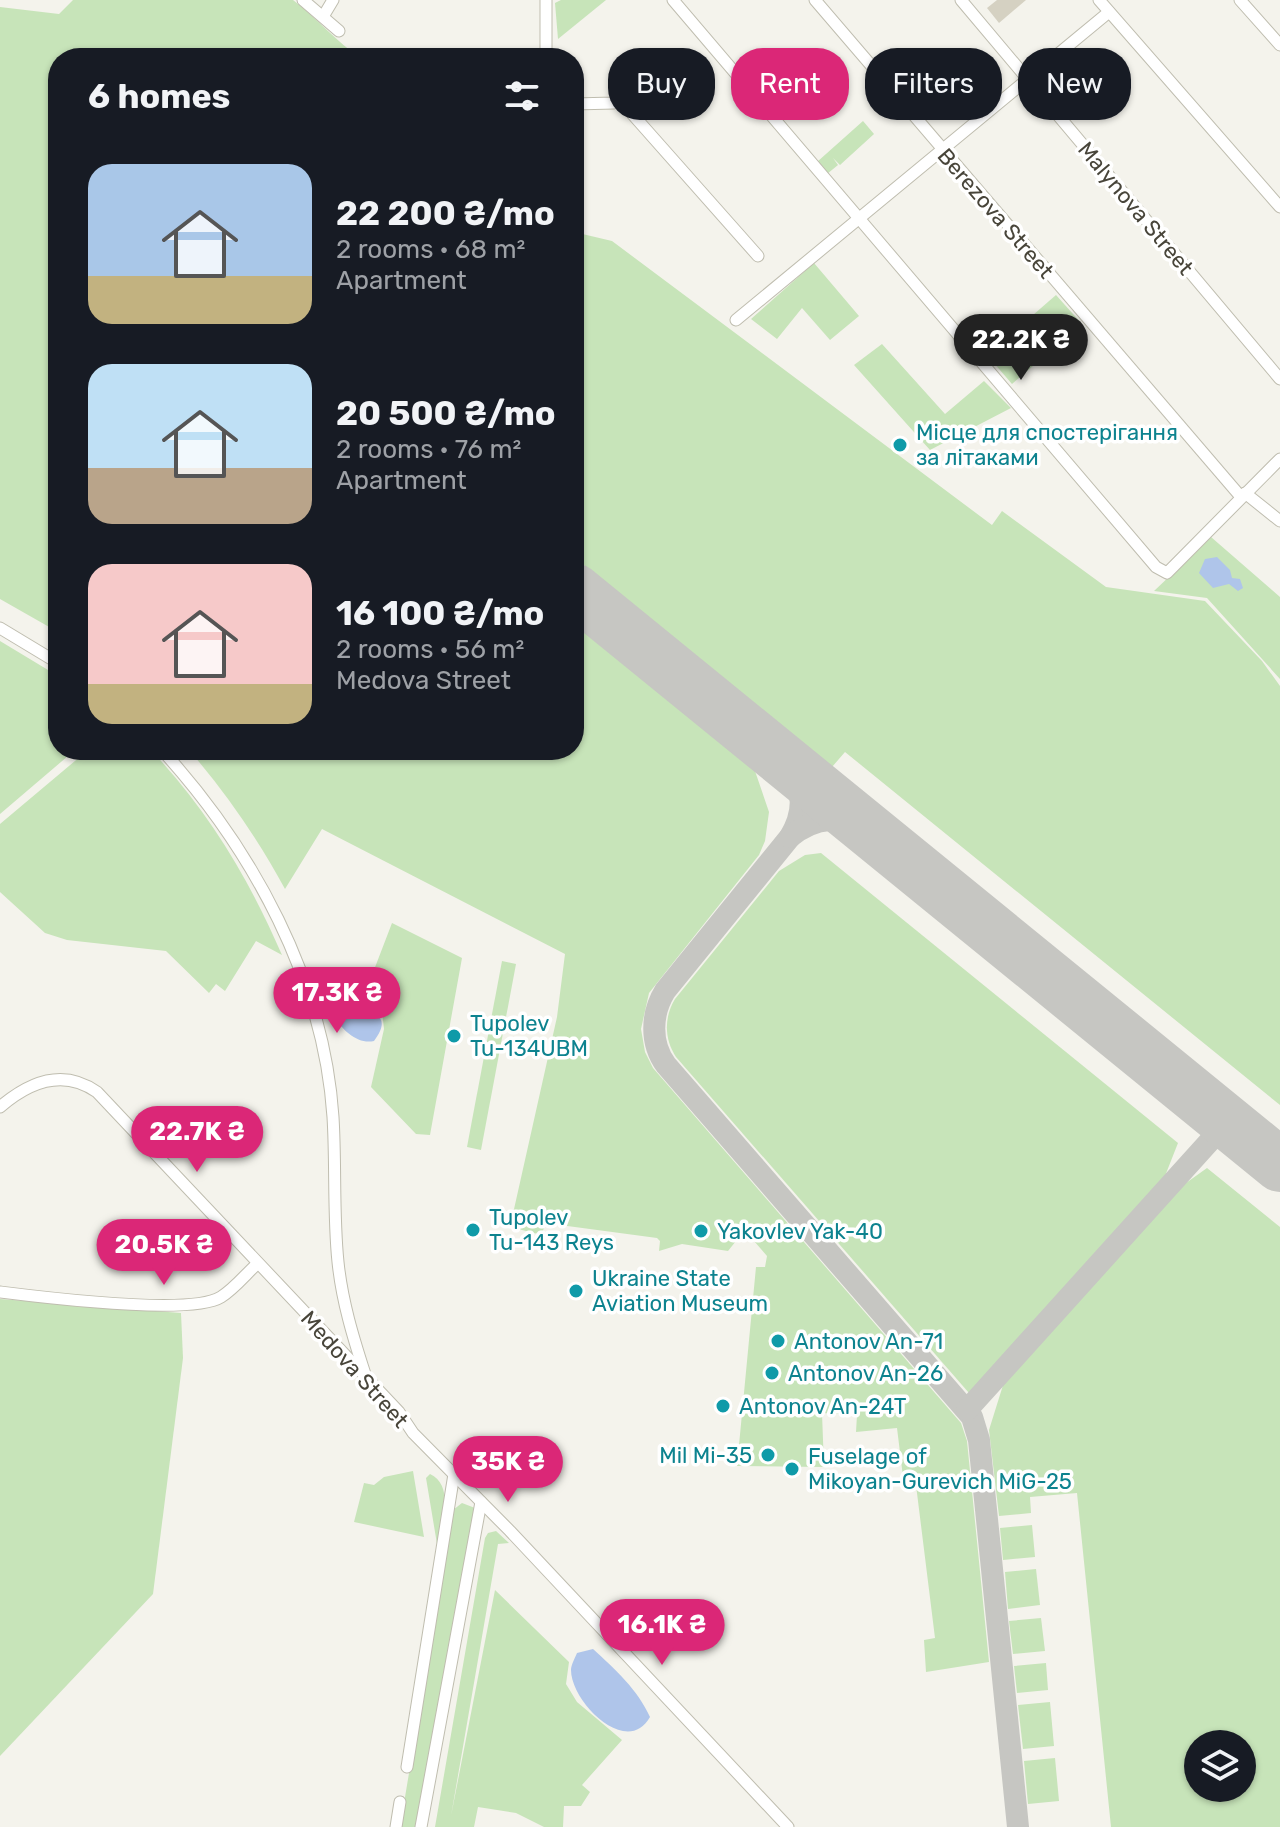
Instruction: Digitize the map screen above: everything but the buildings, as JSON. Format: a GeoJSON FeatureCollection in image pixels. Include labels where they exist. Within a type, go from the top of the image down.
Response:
{"type":"FeatureCollection","features":[{"type":"Feature","properties":{"kind":"street"},"geometry":{"type":"LineString","coordinates":[[303,0],[339,31]]}},
{"type":"Feature","properties":{"kind":"street"},"geometry":{"type":"LineString","coordinates":[[324,15],[333,0]]}},
{"type":"Feature","properties":{"kind":"street"},"geometry":{"type":"LineString","coordinates":[[546,0],[546,48]]}},
{"type":"Feature","properties":{"kind":"street"},"geometry":{"type":"LineString","coordinates":[[673,0],[1156,567],[1167,573],[1280,459]]}},
{"type":"Feature","properties":{"kind":"street","name":"Berezova Street"},"geometry":{"type":"LineString","coordinates":[[815,0],[1243,495],[1280,521]]}},
{"type":"Feature","properties":{"kind":"street","name":"Malynova Street"},"geometry":{"type":"LineString","coordinates":[[961,0],[1018,69]]}},
{"type":"Feature","properties":{"kind":"street"},"geometry":{"type":"LineString","coordinates":[[1099,0],[1280,207]]}},
{"type":"Feature","properties":{"kind":"street"},"geometry":{"type":"LineString","coordinates":[[1240,0],[1280,45]]}},
{"type":"Feature","properties":{"kind":"street"},"geometry":{"type":"LineString","coordinates":[[1067,48],[1109,12]]}},
{"type":"Feature","properties":{"kind":"street"},"geometry":{"type":"LineString","coordinates":[[736,320],[1018,89]]}},
{"type":"Feature","properties":{"kind":"street"},"geometry":{"type":"LineString","coordinates":[[584,104],[614,103],[619,99],[758,256]]}},
{"type":"Feature","properties":{"kind":"street","name":"Malynova Street"},"geometry":{"type":"LineString","coordinates":[[1061,120],[1280,379]]}},
{"type":"Feature","properties":{"kind":"street"},"geometry":{"type":"LineString","coordinates":[[0,628],[48,657]]}},
{"type":"Feature","properties":{"kind":"street"},"geometry":{"type":"LineString","coordinates":[[170,760],[233,841],[261,885],[300,972],[315,1017],[333,1116],[334,1201],[342,1294],[366,1378]]}},
{"type":"Feature","properties":{"kind":"street","name":"Medova Street"},"geometry":{"type":"LineString","coordinates":[[0,1107],[19,1090],[44,1081],[61,1078],[87,1085],[788,1827]]}},
{"type":"Feature","properties":{"kind":"street"},"geometry":{"type":"LineString","coordinates":[[0,1292],[49,1298],[181,1305],[220,1299],[257,1264]]}},
{"type":"Feature","properties":{"kind":"street"},"geometry":{"type":"LineString","coordinates":[[407,1767],[454,1474]]}},
{"type":"Feature","properties":{"kind":"street"},"geometry":{"type":"LineString","coordinates":[[421,1827],[481,1502]]}},
{"type":"Feature","properties":{"kind":"street"},"geometry":{"type":"LineString","coordinates":[[396,1827],[400,1802]]}},
{"type":"Feature","properties":{"kind":"green space"},"geometry":{"type":"Polygon","coordinates":[[[73,0],[293,0],[347,48],[48,48],[48,626],[0,599],[0,7],[59,14],[73,0]]]}},
{"type":"Feature","properties":{"kind":"green space"},"geometry":{"type":"Polygon","coordinates":[[[561,0],[606,0],[558,39],[555,3],[561,0]]]}},
{"type":"Feature","properties":{"kind":"green space"},"geometry":{"type":"Polygon","coordinates":[[[863,121],[874,134],[840,165],[833,158],[838,165],[827,174],[817,162],[863,121]]]}},
{"type":"Feature","properties":{"kind":"green space"},"geometry":{"type":"Polygon","coordinates":[[[584,234],[612,241],[992,525],[1002,511],[1106,587],[1205,601],[1262,661],[1280,686],[1280,1105],[845,752],[832,767],[584,565],[584,234]]]}},
{"type":"Feature","properties":{"kind":"green space"},"geometry":{"type":"Polygon","coordinates":[[[814,263],[859,316],[830,340],[802,308],[777,339],[751,319],[814,263]]]}},
{"type":"Feature","properties":{"kind":"green space"},"geometry":{"type":"Polygon","coordinates":[[[1056,295],[1082,324],[1012,384],[987,355],[1056,295]]]}},
{"type":"Feature","properties":{"kind":"green space"},"geometry":{"type":"Polygon","coordinates":[[[882,344],[945,414],[984,381],[1011,408],[930,450],[854,365],[882,344]]]}},
{"type":"Feature","properties":{"kind":"green space"},"geometry":{"type":"Polygon","coordinates":[[[1211,537],[1280,597],[1280,679],[1207,598],[1154,591],[1211,537]]]}},
{"type":"Feature","properties":{"kind":"green space"},"geometry":{"type":"Polygon","coordinates":[[[584,631],[755,771],[769,812],[765,841],[759,855],[649,993],[641,1029],[645,1052],[653,1068],[961,1423],[967,1441],[989,1662],[926,1672],[924,1640],[935,1638],[916,1485],[904,1485],[897,1428],[856,1432],[857,1415],[822,1413],[824,1467],[737,1466],[756,1267],[765,1267],[767,1256],[754,1241],[736,1241],[728,1251],[682,1244],[659,1251],[660,1241],[657,1238],[545,1223],[542,1235],[510,1227],[557,1017],[565,954],[322,829],[285,889],[264,852],[197,760],[584,760],[584,631]]]}},
{"type":"Feature","properties":{"kind":"green space"},"geometry":{"type":"Polygon","coordinates":[[[0,641],[48,670],[48,760],[63,760],[0,814],[0,641]]]}},
{"type":"Feature","properties":{"kind":"green space"},"geometry":{"type":"Polygon","coordinates":[[[76,760],[160,760],[226,846],[282,955],[256,941],[225,991],[216,984],[209,993],[166,951],[67,940],[45,933],[0,892],[0,824],[76,760]]]}},
{"type":"Feature","properties":{"kind":"green space"},"geometry":{"type":"Polygon","coordinates":[[[821,853],[1178,1143],[1165,1176],[969,1393],[676,1057],[669,1043],[667,1021],[675,999],[779,871],[805,855],[821,853]]]}},
{"type":"Feature","properties":{"kind":"green space"},"geometry":{"type":"Polygon","coordinates":[[[392,923],[462,958],[430,1135],[416,1134],[371,1087],[384,1029],[381,1002],[364,996],[392,923]]]}},
{"type":"Feature","properties":{"kind":"green space"},"geometry":{"type":"Polygon","coordinates":[[[502,961],[516,964],[481,1150],[467,1147],[502,961]]]}},
{"type":"Feature","properties":{"kind":"green space"},"geometry":{"type":"Polygon","coordinates":[[[1207,1168],[1280,1227],[1280,1827],[1111,1827],[1077,1493],[1030,1497],[1031,1513],[999,1516],[989,1430],[1004,1382],[1179,1188],[1207,1168]]]}},
{"type":"Feature","properties":{"kind":"green space"},"geometry":{"type":"Polygon","coordinates":[[[0,1299],[181,1313],[183,1358],[153,1594],[0,1756],[0,1299]]]}},
{"type":"Feature","properties":{"kind":"green space"},"geometry":{"type":"Polygon","coordinates":[[[413,1471],[424,1537],[354,1522],[364,1483],[374,1485],[384,1477],[413,1471]]]}},
{"type":"Feature","properties":{"kind":"green space"},"geometry":{"type":"Polygon","coordinates":[[[430,1474],[438,1480],[445,1497],[438,1550],[426,1478],[430,1474]]]}},
{"type":"Feature","properties":{"kind":"green space"},"geometry":{"type":"Polygon","coordinates":[[[462,1503],[475,1508],[417,1827],[400,1827],[453,1510],[462,1503]]]}},
{"type":"Feature","properties":{"kind":"green space"},"geometry":{"type":"Polygon","coordinates":[[[1032,1525],[1035,1557],[1003,1560],[1000,1528],[1032,1525]]]}},
{"type":"Feature","properties":{"kind":"green space"},"geometry":{"type":"Polygon","coordinates":[[[496,1531],[509,1543],[498,1544],[451,1816],[495,1590],[569,1662],[566,1684],[577,1702],[622,1740],[582,1785],[590,1792],[581,1806],[564,1806],[563,1827],[544,1827],[516,1813],[478,1807],[474,1827],[435,1827],[485,1538],[488,1533],[496,1531]]]}},
{"type":"Feature","properties":{"kind":"green space"},"geometry":{"type":"Polygon","coordinates":[[[1036,1569],[1040,1605],[1008,1609],[1005,1572],[1036,1569]]]}},
{"type":"Feature","properties":{"kind":"green space"},"geometry":{"type":"Polygon","coordinates":[[[1041,1618],[1045,1651],[1013,1654],[1009,1621],[1041,1618]]]}},
{"type":"Feature","properties":{"kind":"green space"},"geometry":{"type":"Polygon","coordinates":[[[1046,1663],[1048,1690],[1017,1693],[1014,1666],[1046,1663]]]}},
{"type":"Feature","properties":{"kind":"green space"},"geometry":{"type":"Polygon","coordinates":[[[1050,1702],[1054,1746],[1023,1749],[1018,1705],[1050,1702]]]}},
{"type":"Feature","properties":{"kind":"green space"},"geometry":{"type":"Polygon","coordinates":[[[1055,1758],[1059,1801],[1028,1804],[1024,1761],[1055,1758]]]}},
{"type":"Feature","properties":{"kind":"water"},"geometry":{"type":"Polygon","coordinates":[[[1217,557],[1230,570],[1232,578],[1240,579],[1243,588],[1238,591],[1229,584],[1213,588],[1199,573],[1205,559],[1217,557]]]}},
{"type":"Feature","properties":{"kind":"water"},"geometry":{"type":"Polygon","coordinates":[[[337,984],[348,1001],[380,1018],[382,1024],[374,1041],[358,1039],[338,1023],[328,1000],[337,984]]]}},
{"type":"Feature","properties":{"kind":"water"},"geometry":{"type":"Polygon","coordinates":[[[593,1649],[625,1680],[645,1707],[650,1717],[640,1728],[628,1731],[615,1729],[602,1721],[580,1697],[573,1683],[572,1666],[577,1653],[593,1649]]]}},
{"type":"Feature","properties":{"kind":"taxiway"},"geometry":{"type":"LineString","coordinates":[[584,600],[589,603]]}},
{"type":"Feature","properties":{"kind":"taxiway"},"geometry":{"type":"LineString","coordinates":[[769,749],[788,769],[799,789],[801,800],[797,824],[790,837],[665,991],[655,1019],[657,1047],[666,1065],[972,1417],[979,1440],[1018,1827]]}},
{"type":"Feature","properties":{"kind":"taxiway"},"geometry":{"type":"LineString","coordinates":[[790,837],[810,825],[829,820],[849,822],[870,831]]}},
{"type":"Feature","properties":{"kind":"taxiway"},"geometry":{"type":"LineString","coordinates":[[967,1410],[1227,1122]]}},
{"type":"Feature","properties":{"kind":"runway"},"geometry":{"type":"LineString","coordinates":[[584,598],[1280,1165]]}},
{"type":"Feature","properties":{"kind":"place","name":"Місце для спостерігання за літаками"},"geometry":{"type":"Point","coordinates":[900,445]}},
{"type":"Feature","properties":{"kind":"place","name":"Tupolev Tu-134UBM"},"geometry":{"type":"Point","coordinates":[454,1036]}},
{"type":"Feature","properties":{"kind":"place","name":"Tupolev Tu-143 Reys"},"geometry":{"type":"Point","coordinates":[473,1230]}},
{"type":"Feature","properties":{"kind":"place","name":"Yakovlev Yak-40"},"geometry":{"type":"Point","coordinates":[701,1231]}},
{"type":"Feature","properties":{"kind":"place","name":"Ukraine State Aviation Museum"},"geometry":{"type":"Point","coordinates":[576,1291]}},
{"type":"Feature","properties":{"kind":"place","name":"Antonov An-71"},"geometry":{"type":"Point","coordinates":[778,1341]}},
{"type":"Feature","properties":{"kind":"place","name":"Antonov An-26"},"geometry":{"type":"Point","coordinates":[772,1373]}},
{"type":"Feature","properties":{"kind":"place","name":"Antonov An-24T"},"geometry":{"type":"Point","coordinates":[723,1406]}},
{"type":"Feature","properties":{"kind":"place","name":"Mil Mi-35"},"geometry":{"type":"Point","coordinates":[768,1455]}},
{"type":"Feature","properties":{"kind":"place","name":"Fuselage of Mikoyan-Gurevich MiG-25"},"geometry":{"type":"Point","coordinates":[792,1469]}}]}
